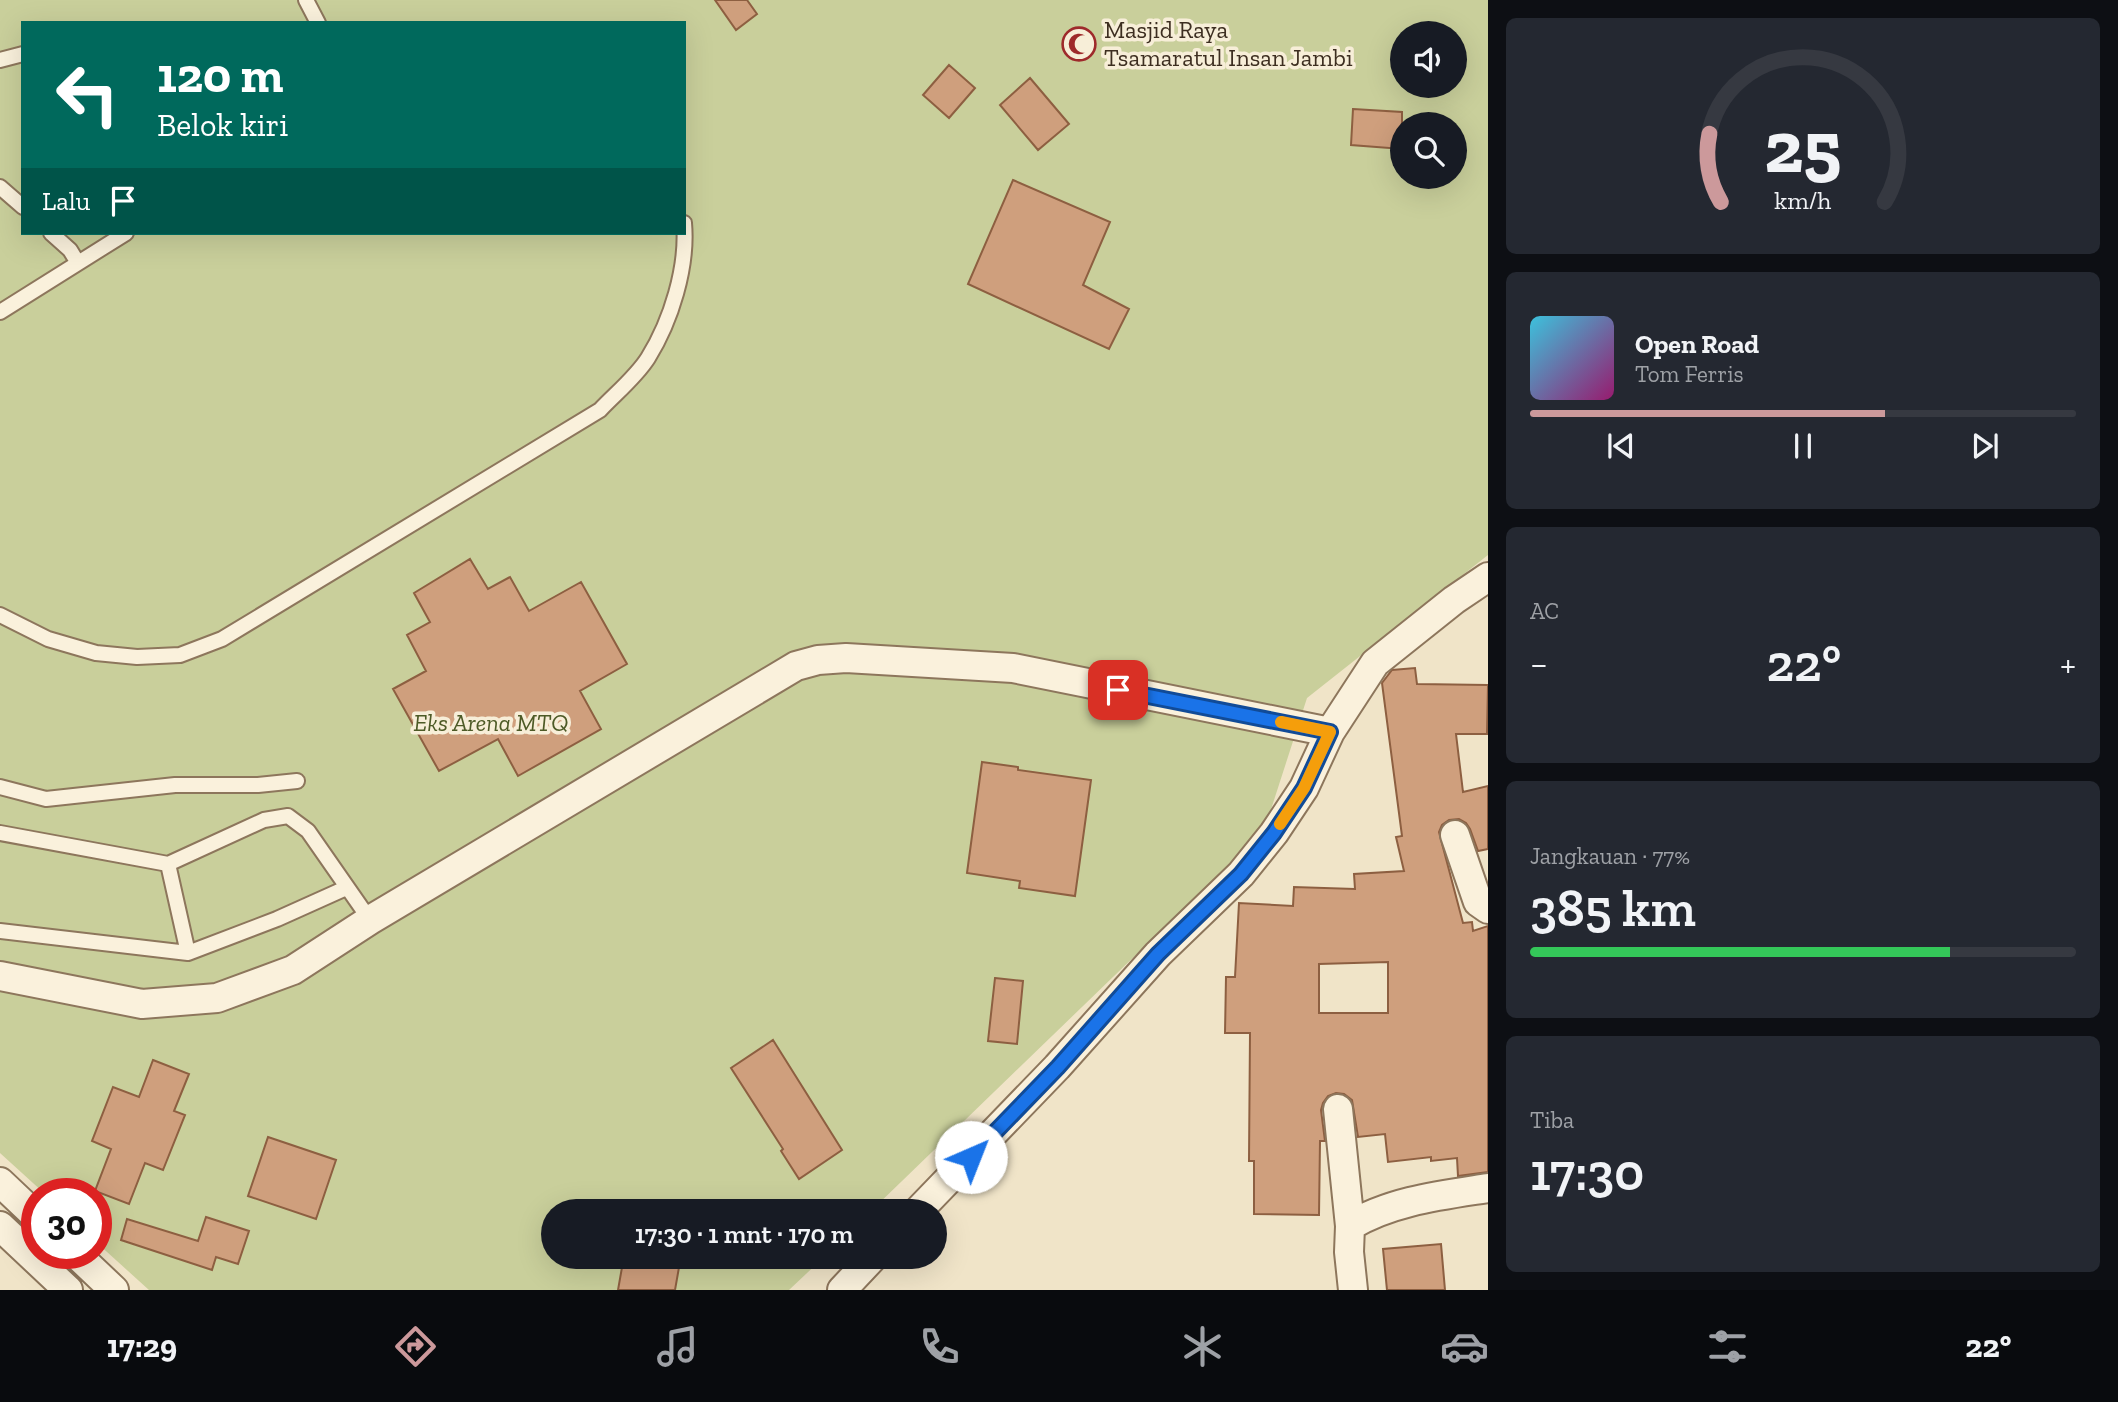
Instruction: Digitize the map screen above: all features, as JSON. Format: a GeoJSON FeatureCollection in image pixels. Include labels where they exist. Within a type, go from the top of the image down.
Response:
{"type":"FeatureCollection","features":[{"type":"Feature","properties":{"kind":"street"},"geometry":{"type":"LineString","coordinates":[[930,1199],[1058,1067],[1158,954],[1241,874],[1274,833],[1304,788],[1330,732],[1375,663],[1488,577]]}},
{"type":"Feature","properties":{"kind":"street"},"geometry":{"type":"LineString","coordinates":[[0,976],[142,1004],[217,998],[293,970],[370,920],[796,666],[818,660],[846,657],[1013,668],[1330,732]]}},
{"type":"Feature","properties":{"kind":"street"},"geometry":{"type":"LineString","coordinates":[[1455,835],[1478,902],[1488,909]]}},
{"type":"Feature","properties":{"kind":"street"},"geometry":{"type":"LineString","coordinates":[[1338,1109],[1350,1226],[1349,1252],[1353,1290]]}},
{"type":"Feature","properties":{"kind":"street"},"geometry":{"type":"LineString","coordinates":[[0,1182],[21,1201]]}},
{"type":"Feature","properties":{"kind":"street"},"geometry":{"type":"LineString","coordinates":[[1350,1226],[1370,1215],[1433,1197],[1488,1188]]}},
{"type":"Feature","properties":{"kind":"street"},"geometry":{"type":"LineString","coordinates":[[0,1226],[68,1290]]}},
{"type":"Feature","properties":{"kind":"street"},"geometry":{"type":"LineString","coordinates":[[92,1269],[114,1290]]}},
{"type":"Feature","properties":{"kind":"street"},"geometry":{"type":"LineString","coordinates":[[842,1290],[862,1269]]}},
{"type":"Feature","properties":{"kind":"lane"},"geometry":{"type":"LineString","coordinates":[[306,0],[317,21]]}},
{"type":"Feature","properties":{"kind":"lane"},"geometry":{"type":"LineString","coordinates":[[0,60],[21,55]]}},
{"type":"Feature","properties":{"kind":"lane"},"geometry":{"type":"LineString","coordinates":[[0,187],[21,205]]}},
{"type":"Feature","properties":{"kind":"lane"},"geometry":{"type":"LineString","coordinates":[[53,235],[70,250],[78,263]]}},
{"type":"Feature","properties":{"kind":"lane"},"geometry":{"type":"LineString","coordinates":[[0,312],[123,235]]}},
{"type":"Feature","properties":{"kind":"lane"},"geometry":{"type":"LineString","coordinates":[[0,615],[48,639],[96,653],[137,657],[180,656],[222,639],[600,410],[647,359],[676,296],[685,235]]}},
{"type":"Feature","properties":{"kind":"lane"},"geometry":{"type":"LineString","coordinates":[[0,787],[46,799],[175,785],[258,785],[297,781]]}},
{"type":"Feature","properties":{"kind":"lane"},"geometry":{"type":"LineString","coordinates":[[0,833],[168,864],[264,820],[288,816],[308,831],[370,920]]}},
{"type":"Feature","properties":{"kind":"lane"},"geometry":{"type":"LineString","coordinates":[[168,864],[188,953]]}},
{"type":"Feature","properties":{"kind":"lane"},"geometry":{"type":"LineString","coordinates":[[0,931],[188,953],[277,919],[346,888]]}},
{"type":"Feature","properties":{"kind":"green space","name":"Eks Arena MTQ"},"geometry":{"type":"Polygon","coordinates":[[[0,0],[1488,0],[1488,555],[1307,698],[1264,831],[883,1199],[541,1199],[541,1269],[811,1269],[789,1290],[149,1290],[112,1256],[112,1178],[28,1178],[0,1153],[0,0]]]}},
{"type":"Feature","properties":{"kind":"building"},"geometry":{"type":"Polygon","coordinates":[[[715,0],[747,0],[757,14],[736,30],[715,0]]]}},
{"type":"Feature","properties":{"kind":"building"},"geometry":{"type":"Polygon","coordinates":[[[949,65],[975,88],[949,118],[923,95],[949,65]]]}},
{"type":"Feature","properties":{"kind":"building"},"geometry":{"type":"Polygon","coordinates":[[[1030,78],[1069,124],[1038,150],[1000,105],[1030,78]]]}},
{"type":"Feature","properties":{"kind":"building"},"geometry":{"type":"Polygon","coordinates":[[[1353,109],[1402,112],[1390,112],[1390,148],[1351,145],[1353,109]]]}},
{"type":"Feature","properties":{"kind":"building"},"geometry":{"type":"Polygon","coordinates":[[[1013,180],[1110,222],[1083,285],[1129,309],[1109,349],[968,284],[1013,180]]]}},
{"type":"Feature","properties":{"kind":"building"},"geometry":{"type":"Polygon","coordinates":[[[470,559],[488,589],[510,577],[529,611],[581,582],[627,664],[580,691],[601,729],[518,776],[498,739],[439,771],[393,689],[426,671],[407,635],[430,622],[414,593],[470,559]]]}},
{"type":"Feature","properties":{"kind":"building"},"geometry":{"type":"Polygon","coordinates":[[[1415,668],[1417,684],[1488,685],[1487,734],[1456,734],[1463,792],[1488,786],[1488,849],[1478,851],[1470,829],[1459,819],[1449,820],[1442,825],[1439,832],[1463,923],[1472,922],[1473,931],[1488,926],[1488,1172],[1458,1176],[1457,1158],[1431,1161],[1431,1157],[1388,1162],[1385,1134],[1358,1137],[1352,1100],[1344,1094],[1336,1093],[1328,1096],[1321,1110],[1325,1141],[1320,1141],[1319,1215],[1254,1214],[1254,1161],[1249,1161],[1250,1033],[1225,1033],[1226,977],[1235,977],[1239,903],[1293,906],[1294,887],[1355,889],[1354,874],[1404,871],[1396,837],[1402,836],[1382,683],[1392,670],[1415,668]],[[1388,962],[1319,964],[1319,1013],[1388,1013],[1388,962]]]}},
{"type":"Feature","properties":{"kind":"building"},"geometry":{"type":"Polygon","coordinates":[[[982,762],[1091,780],[1075,896],[1019,888],[1020,881],[967,873],[982,762]]]}},
{"type":"Feature","properties":{"kind":"building"},"geometry":{"type":"Polygon","coordinates":[[[995,978],[1023,981],[1017,1044],[988,1041],[995,978]]]}},
{"type":"Feature","properties":{"kind":"building"},"geometry":{"type":"Polygon","coordinates":[[[773,1040],[842,1150],[799,1179],[731,1068],[773,1040]]]}},
{"type":"Feature","properties":{"kind":"building"},"geometry":{"type":"Polygon","coordinates":[[[153,1060],[189,1074],[174,1111],[185,1115],[163,1170],[145,1163],[129,1204],[112,1198],[112,1178],[100,1178],[111,1149],[92,1141],[113,1087],[139,1097],[153,1060]]]}},
{"type":"Feature","properties":{"kind":"building"},"geometry":{"type":"Polygon","coordinates":[[[268,1137],[336,1160],[316,1219],[248,1196],[268,1137]]]}},
{"type":"Feature","properties":{"kind":"building"},"geometry":{"type":"Polygon","coordinates":[[[206,1217],[249,1231],[238,1264],[216,1257],[212,1270],[121,1240],[127,1219],[198,1241],[206,1217]]]}},
{"type":"Feature","properties":{"kind":"building"},"geometry":{"type":"Polygon","coordinates":[[[1441,1244],[1445,1290],[1387,1290],[1383,1249],[1441,1244]]]}},
{"type":"Feature","properties":{"kind":"building"},"geometry":{"type":"Polygon","coordinates":[[[622,1269],[679,1269],[675,1290],[618,1290],[622,1269]]]}},
{"type":"Feature","properties":{"kind":"slow traffic"},"geometry":{"type":"LineString","coordinates":[[1280,824],[1304,788],[1330,732],[1281,722]]}},
{"type":"Feature","properties":{"kind":"place","name":"Masjid Raya Tsamaratul Insan Jambi"},"geometry":{"type":"Point","coordinates":[1079,44]}},
{"type":"Feature","properties":{"kind":"route"},"geometry":{"type":"LineString","coordinates":[[971,1157],[1058,1067],[1158,954],[1241,874],[1274,833],[1304,788],[1330,732],[1118,690]]}}]}
